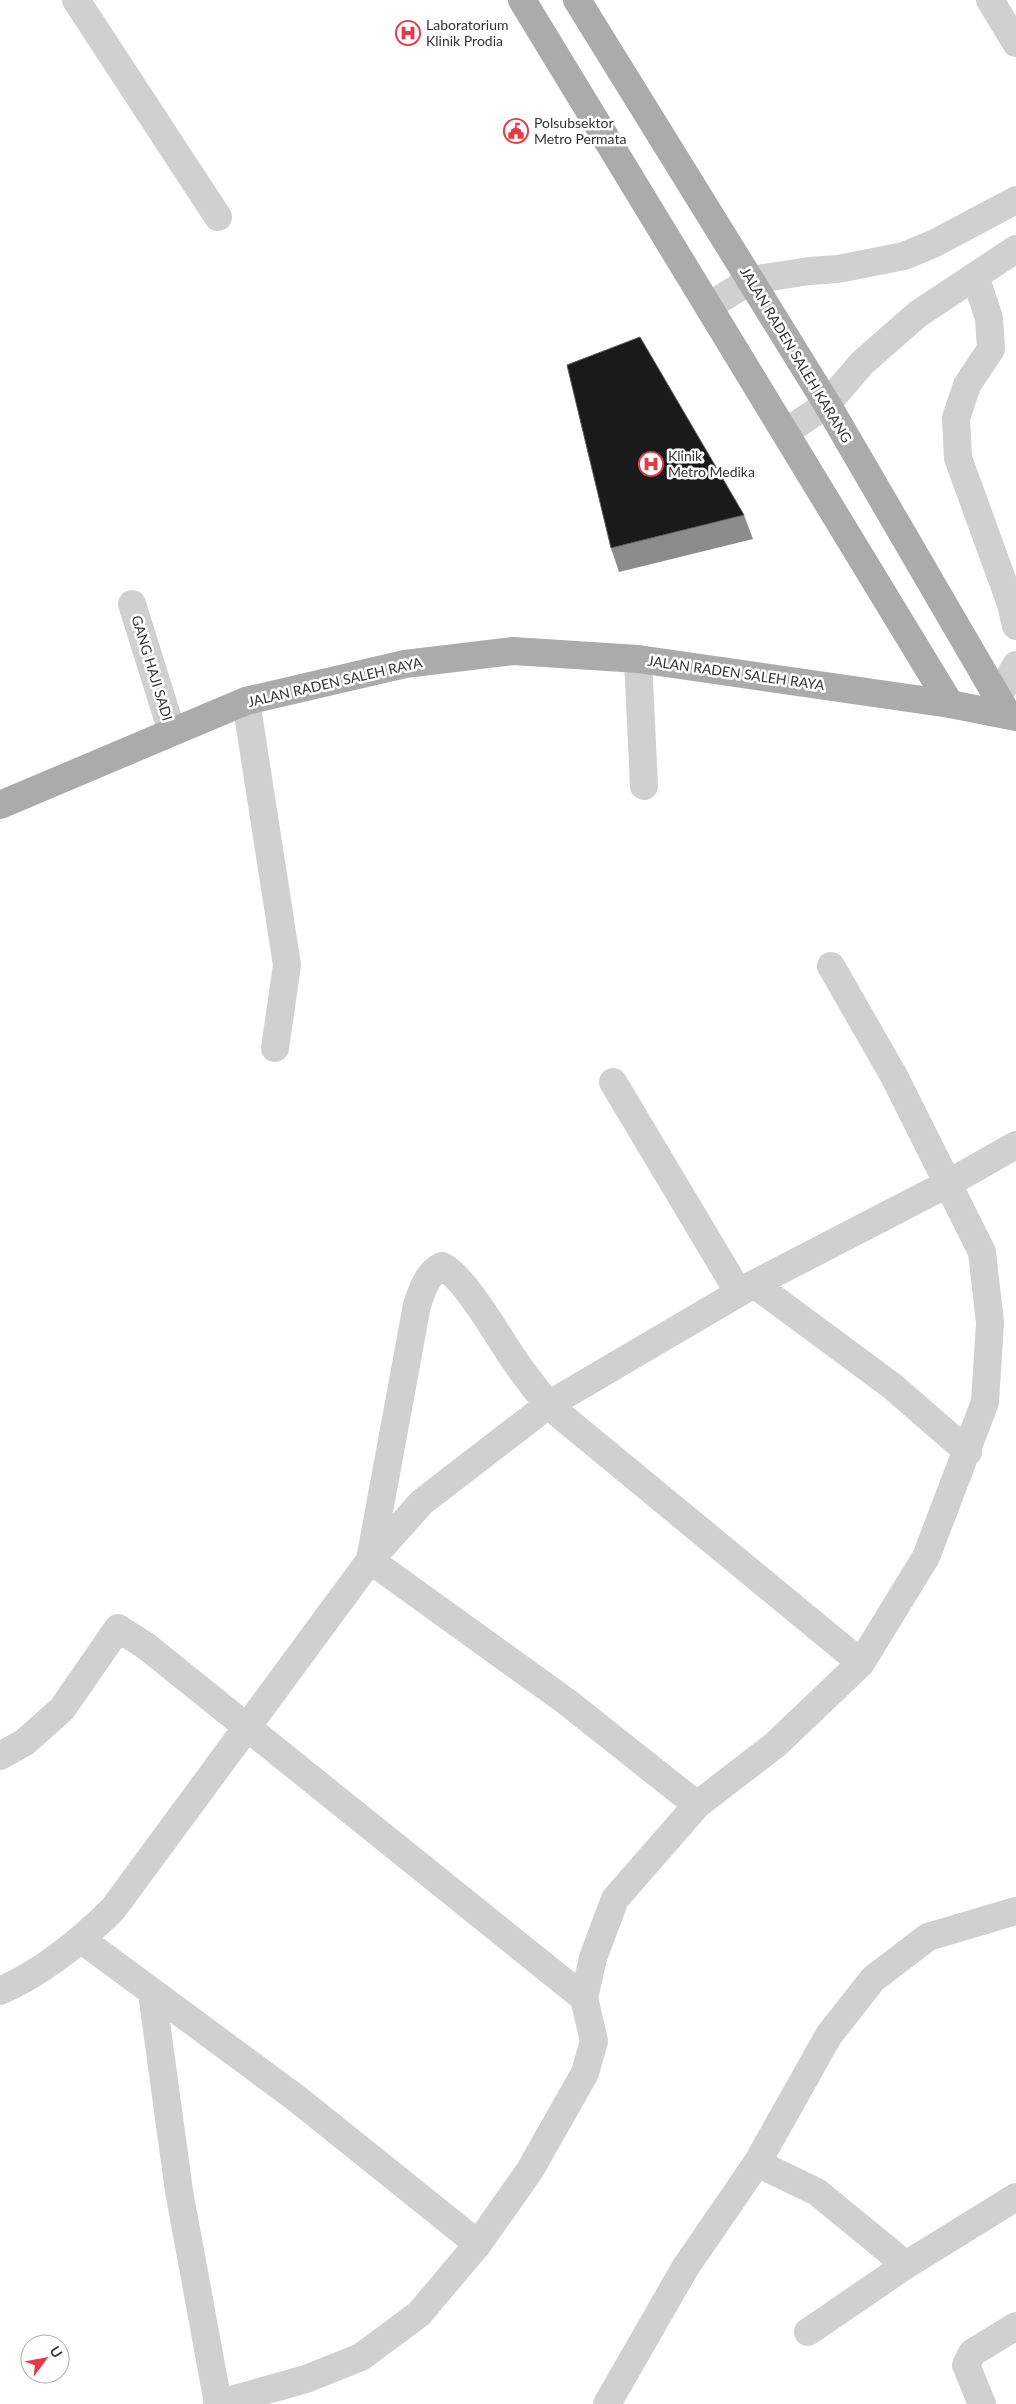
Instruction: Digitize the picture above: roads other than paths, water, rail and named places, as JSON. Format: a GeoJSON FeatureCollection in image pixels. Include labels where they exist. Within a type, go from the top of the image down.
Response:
{"type":"FeatureCollection","features":[{"type":"Feature","properties":{"kind":"main road"},"geometry":{"type":"LineString","coordinates":[[522,0],[950,704]]}},
{"type":"Feature","properties":{"kind":"main road","name":"JALAN RADEN SALEH KARANG"},"geometry":{"type":"LineString","coordinates":[[577,0],[827,404],[1007,710]]}},
{"type":"Feature","properties":{"kind":"main road","name":"JALAN RADEN SALEH RAYA"},"geometry":{"type":"LineString","coordinates":[[0,804],[246,701],[405,664],[513,651],[638,659],[950,704],[1007,710]]}},
{"type":"Feature","properties":{"kind":"street"},"geometry":{"type":"LineString","coordinates":[[76,0],[218,217]]}},
{"type":"Feature","properties":{"kind":"street"},"geometry":{"type":"LineString","coordinates":[[990,0],[1016,42]]}},
{"type":"Feature","properties":{"kind":"street"},"geometry":{"type":"LineString","coordinates":[[709,306],[751,280],[810,270],[838,269],[904,256],[933,244],[1016,200]]}},
{"type":"Feature","properties":{"kind":"street"},"geometry":{"type":"LineString","coordinates":[[786,432],[827,404],[862,363],[911,320],[1016,249]]}},
{"type":"Feature","properties":{"kind":"street"},"geometry":{"type":"LineString","coordinates":[[974,276],[989,318],[991,349],[967,384],[956,418],[958,458],[1011,604],[1016,626]]}},
{"type":"Feature","properties":{"kind":"street","name":"GANG HAJI SADI"},"geometry":{"type":"LineString","coordinates":[[132,604],[172,732]]}},
{"type":"Feature","properties":{"kind":"street"},"geometry":{"type":"LineString","coordinates":[[638,659],[644,786]]}},
{"type":"Feature","properties":{"kind":"street"},"geometry":{"type":"LineString","coordinates":[[1007,710],[1016,665]]}},
{"type":"Feature","properties":{"kind":"street"},"geometry":{"type":"LineString","coordinates":[[246,701],[287,965],[275,1048]]}},
{"type":"Feature","properties":{"kind":"street"},"geometry":{"type":"LineString","coordinates":[[152,1993],[179,2192],[218,2404],[306,2379],[361,2357],[419,2314],[478,2244],[530,2170],[585,2073],[594,2041],[584,1998],[593,1958],[616,1899],[697,1806],[776,1745],[861,1663],[926,1557],[968,1452],[985,1402],[990,1323],[982,1252],[894,1076],[831,966]]}},
{"type":"Feature","properties":{"kind":"street"},"geometry":{"type":"LineString","coordinates":[[613,1082],[747,1289],[892,1386],[968,1452]]}},
{"type":"Feature","properties":{"kind":"street"},"geometry":{"type":"LineString","coordinates":[[0,1991],[18,1983],[82,1940],[113,1909],[370,1560],[422,1502],[548,1405],[747,1289],[949,1183],[1016,1145]]}},
{"type":"Feature","properties":{"kind":"street"},"geometry":{"type":"LineString","coordinates":[[370,1560],[417,1306],[426,1281],[435,1269],[442,1266],[450,1270],[461,1283],[548,1405],[861,1663]]}},
{"type":"Feature","properties":{"kind":"street"},"geometry":{"type":"LineString","coordinates":[[370,1560],[567,1702],[697,1806]]}},
{"type":"Feature","properties":{"kind":"street"},"geometry":{"type":"LineString","coordinates":[[0,1756],[25,1742],[62,1709],[118,1628],[146,1646],[584,1998]]}},
{"type":"Feature","properties":{"kind":"street"},"geometry":{"type":"LineString","coordinates":[[607,2404],[685,2268],[757,2163],[829,2035],[873,1980],[928,1937],[1016,1911]]}},
{"type":"Feature","properties":{"kind":"street"},"geometry":{"type":"LineString","coordinates":[[82,1940],[296,2098],[478,2244]]}},
{"type":"Feature","properties":{"kind":"street"},"geometry":{"type":"LineString","coordinates":[[757,2163],[817,2192],[906,2266]]}},
{"type":"Feature","properties":{"kind":"street"},"geometry":{"type":"LineString","coordinates":[[808,2332],[906,2266],[1016,2197]]}},
{"type":"Feature","properties":{"kind":"street"},"geometry":{"type":"LineString","coordinates":[[982,2404],[966,2365],[972,2353],[1016,2326]]}},
{"type":"Feature","properties":{"kind":"place","name":"Laboratorium Klinik Prodia"},"geometry":{"type":"Point","coordinates":[408,33]}},
{"type":"Feature","properties":{"kind":"place","name":"Polsubsektor Metro Permata"},"geometry":{"type":"Point","coordinates":[516,131]}},
{"type":"Feature","properties":{"kind":"place","name":"Klinik Metro Medika"},"geometry":{"type":"Point","coordinates":[651,464]}}]}
